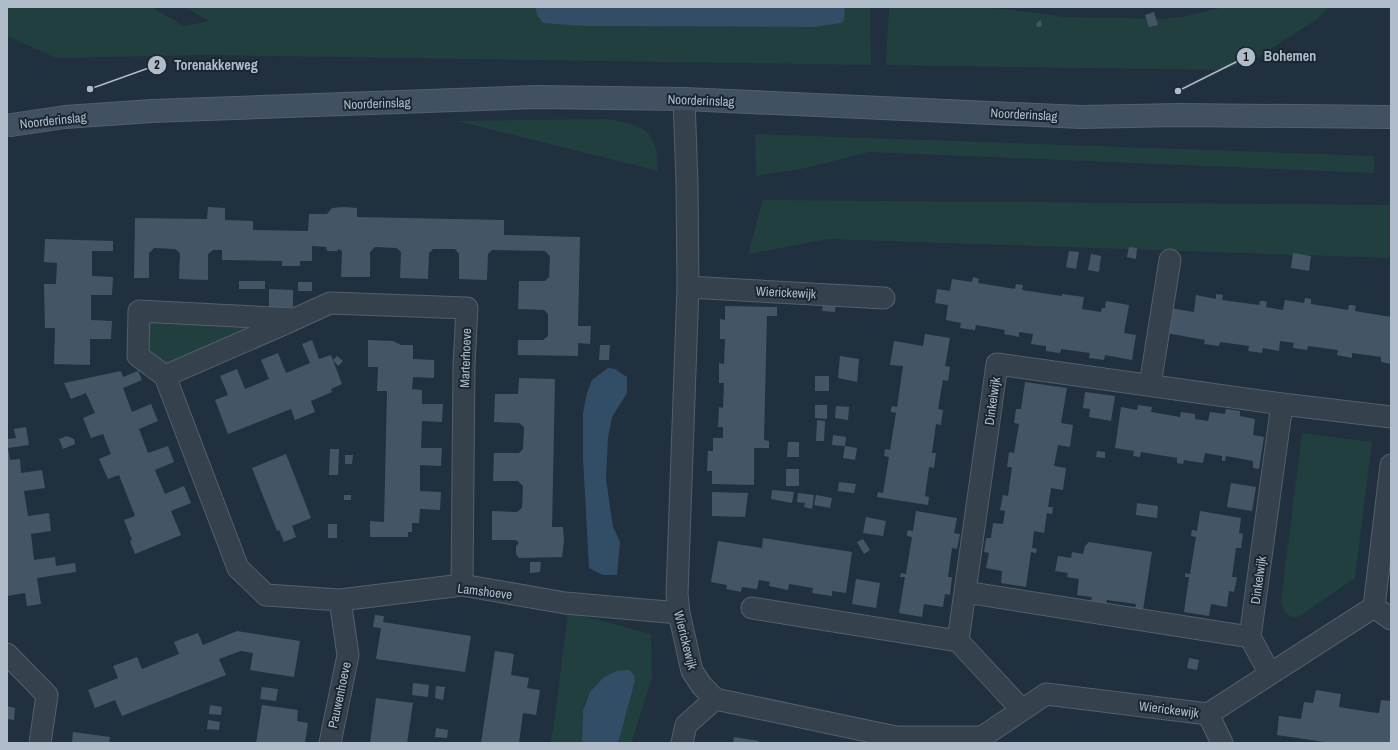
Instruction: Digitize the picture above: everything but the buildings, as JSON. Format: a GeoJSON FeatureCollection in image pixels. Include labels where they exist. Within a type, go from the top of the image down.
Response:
{"type":"FeatureCollection","features":[{"type":"Feature","properties":{"kind":"main road","name":"Noorderinslag"},"geometry":{"type":"LineString","coordinates":[[8,126],[65,117],[152,110],[536,97],[684,99],[1081,117],[1179,115],[1391,117]]}},
{"type":"Feature","properties":{"kind":"street","name":"Wierickewijk"},"geometry":{"type":"LineString","coordinates":[[684,99],[688,287],[677,594],[679,613],[692,671],[702,686],[715,699],[898,740],[999,736],[1022,710],[1046,694],[1208,714],[1374,607]]}},
{"type":"Feature","properties":{"kind":"street"},"geometry":{"type":"LineString","coordinates":[[1150,385],[1170,260]]}},
{"type":"Feature","properties":{"kind":"street","name":"Wierickewijk"},"geometry":{"type":"LineString","coordinates":[[688,287],[884,298]]}},
{"type":"Feature","properties":{"kind":"street","name":"Marterhoeve"},"geometry":{"type":"LineString","coordinates":[[295,319],[139,311],[138,356],[165,376],[295,319],[330,303],[467,308],[464,365],[462,585]]}},
{"type":"Feature","properties":{"kind":"street","name":"Dinkelwijk"},"geometry":{"type":"LineString","coordinates":[[958,641],[997,364],[1282,404],[1391,417]]}},
{"type":"Feature","properties":{"kind":"street","name":"Lamshoeve"},"geometry":{"type":"LineString","coordinates":[[165,376],[238,568],[266,595],[340,600],[462,585],[565,603],[679,613]]}},
{"type":"Feature","properties":{"kind":"street","name":"Dinkelwijk"},"geometry":{"type":"LineString","coordinates":[[1250,637],[1282,404]]}},
{"type":"Feature","properties":{"kind":"street"},"geometry":{"type":"LineString","coordinates":[[1391,465],[1374,607],[1391,619]]}},
{"type":"Feature","properties":{"kind":"street"},"geometry":{"type":"LineString","coordinates":[[965,592],[1250,637],[1270,674]]}},
{"type":"Feature","properties":{"kind":"street","name":"Pauwenhoeve"},"geometry":{"type":"LineString","coordinates":[[330,743],[348,655],[340,600]]}},
{"type":"Feature","properties":{"kind":"street"},"geometry":{"type":"LineString","coordinates":[[752,608],[958,641],[1022,710]]}},
{"type":"Feature","properties":{"kind":"street"},"geometry":{"type":"LineString","coordinates":[[7,654],[46,695],[40,743]]}},
{"type":"Feature","properties":{"kind":"street"},"geometry":{"type":"LineString","coordinates":[[682,743],[686,725],[715,699]]}},
{"type":"Feature","properties":{"kind":"street"},"geometry":{"type":"LineString","coordinates":[[1208,714],[1222,743]]}},
{"type":"Feature","properties":{"kind":"green space"},"geometry":{"type":"Polygon","coordinates":[[[7,7],[151,7],[184,26],[209,21],[185,7],[535,7],[537,15],[585,26],[814,27],[846,12],[845,7],[870,7],[871,65],[208,55],[56,58],[7,36],[7,7]]]}},
{"type":"Feature","properties":{"kind":"green space"},"geometry":{"type":"Polygon","coordinates":[[[889,7],[980,7],[1065,17],[1162,19],[1182,17],[1224,7],[1330,7],[1317,19],[1257,58],[1222,70],[886,65],[889,7]]]}},
{"type":"Feature","properties":{"kind":"green space"},"geometry":{"type":"Polygon","coordinates":[[[607,119],[636,126],[648,133],[655,146],[658,171],[457,121],[607,119]]]}},
{"type":"Feature","properties":{"kind":"green space"},"geometry":{"type":"Polygon","coordinates":[[[755,134],[1374,156],[1374,173],[869,152],[806,168],[756,176],[755,134]]]}},
{"type":"Feature","properties":{"kind":"green space"},"geometry":{"type":"Polygon","coordinates":[[[763,200],[1391,205],[1391,258],[829,239],[748,254],[763,200]]]}},
{"type":"Feature","properties":{"kind":"green space"},"geometry":{"type":"Polygon","coordinates":[[[139,311],[295,319],[165,376],[138,356],[139,311]]]}},
{"type":"Feature","properties":{"kind":"green space"},"geometry":{"type":"Polygon","coordinates":[[[1302,433],[1372,442],[1355,578],[1300,616],[1294,618],[1285,613],[1281,601],[1302,433]]]}},
{"type":"Feature","properties":{"kind":"green space"},"geometry":{"type":"Polygon","coordinates":[[[568,612],[651,634],[652,678],[631,743],[618,743],[635,681],[616,671],[599,682],[590,692],[584,704],[582,715],[582,743],[550,743],[554,725],[568,612]]]}},
{"type":"Feature","properties":{"kind":"water"},"geometry":{"type":"Polygon","coordinates":[[[535,7],[845,7],[844,20],[841,23],[814,27],[585,26],[543,23],[537,15],[535,7]]]}},
{"type":"Feature","properties":{"kind":"water"},"geometry":{"type":"Polygon","coordinates":[[[608,368],[615,369],[627,377],[627,393],[612,417],[608,438],[606,479],[613,527],[620,542],[617,575],[603,575],[589,568],[583,458],[583,413],[587,393],[592,380],[608,368]]]}},
{"type":"Feature","properties":{"kind":"water"},"geometry":{"type":"Polygon","coordinates":[[[629,670],[634,675],[635,681],[618,743],[582,743],[583,710],[590,692],[603,678],[616,671],[629,670]]]}},
{"type":"Feature","properties":{"kind":"place","name":"Torenakkerweg"},"geometry":{"type":"Point","coordinates":[90,89]}},
{"type":"Feature","properties":{"kind":"place","name":"Bohemen"},"geometry":{"type":"Point","coordinates":[1178,91]}}]}
